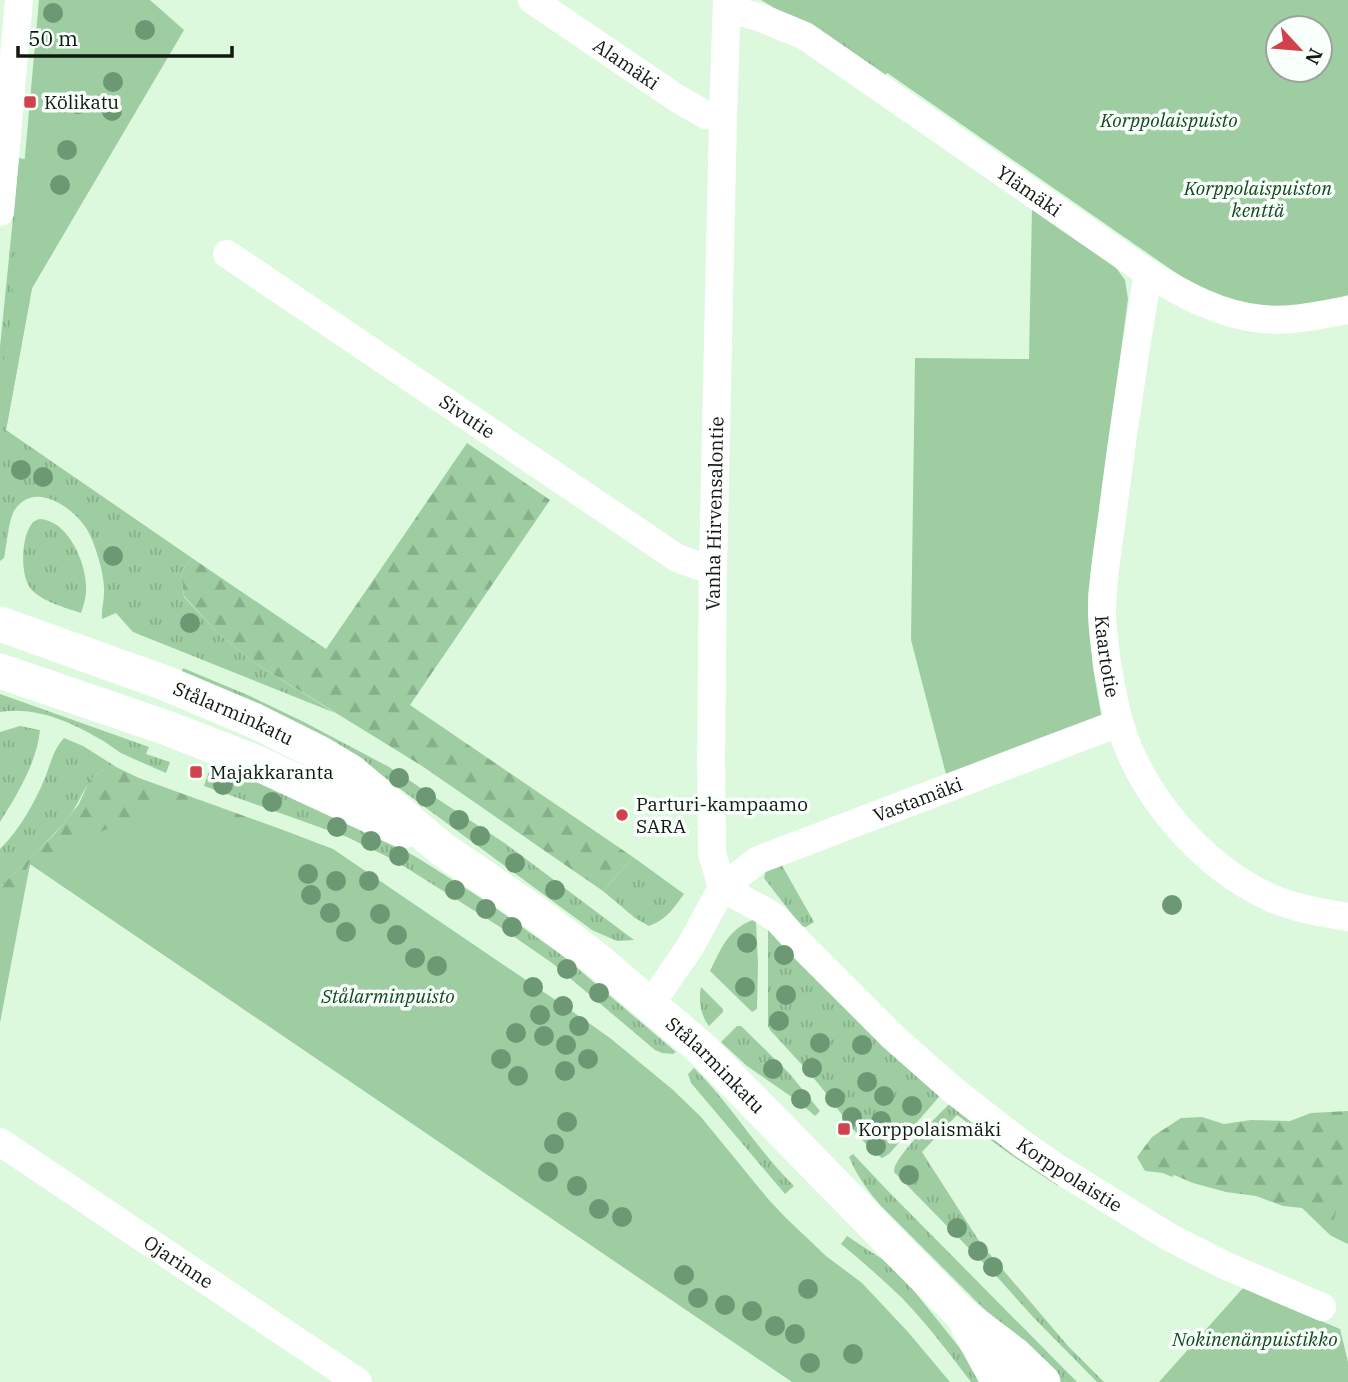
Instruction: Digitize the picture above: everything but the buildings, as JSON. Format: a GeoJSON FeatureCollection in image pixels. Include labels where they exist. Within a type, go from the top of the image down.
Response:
{"type":"FeatureCollection","features":[{"type":"Feature","properties":{"kind":"main road","name":"Stålarminkatu"},"geometry":{"type":"LineString","coordinates":[[0,624],[165,683],[253,719],[351,772],[442,849],[591,955],[701,1048],[961,1314],[1015,1354],[1043,1382]]}},
{"type":"Feature","properties":{"kind":"main road","name":"Stålarminkatu"},"geometry":{"type":"LineString","coordinates":[[0,671],[167,728],[257,763],[442,849]]}},
{"type":"Feature","properties":{"kind":"main road","name":"Stålarminkatu"},"geometry":{"type":"LineString","coordinates":[[961,1314],[1000,1382]]}},
{"type":"Feature","properties":{"kind":"street"},"geometry":{"type":"LineString","coordinates":[[1,197],[19,0]]}},
{"type":"Feature","properties":{"kind":"street","name":"Alamäki"},"geometry":{"type":"LineString","coordinates":[[533,0],[678,99],[706,115],[723,117]]}},
{"type":"Feature","properties":{"kind":"street","name":"Vanha Hirvensalontie"},"geometry":{"type":"LineString","coordinates":[[722,888],[712,853],[711,758],[727,4]]}},
{"type":"Feature","properties":{"kind":"street","name":"Ylämäki"},"geometry":{"type":"LineString","coordinates":[[727,4],[805,36],[1148,273],[1189,297],[1234,314],[1264,319],[1311,317],[1348,310]]}},
{"type":"Feature","properties":{"kind":"street","name":"Sivutie"},"geometry":{"type":"LineString","coordinates":[[227,254],[677,558],[713,568]]}},
{"type":"Feature","properties":{"kind":"street","name":"Kaartotie"},"geometry":{"type":"LineString","coordinates":[[1148,273],[1119,468],[1102,611],[1112,693],[1119,723],[1150,790],[1190,840],[1221,867],[1272,898],[1321,913],[1348,916]]}},
{"type":"Feature","properties":{"kind":"street","name":"Vastamäki"},"geometry":{"type":"LineString","coordinates":[[722,888],[758,860],[1119,723]]}},
{"type":"Feature","properties":{"kind":"street"},"geometry":{"type":"LineString","coordinates":[[650,1004],[690,947],[722,888]]}},
{"type":"Feature","properties":{"kind":"street","name":"Korppolaistie"},"geometry":{"type":"LineString","coordinates":[[722,888],[778,920],[893,1037],[953,1090],[1021,1143],[1169,1237],[1235,1270],[1322,1307]]}},
{"type":"Feature","properties":{"kind":"street","name":"Ojarinne"},"geometry":{"type":"LineString","coordinates":[[0,1142],[358,1382]]}},
{"type":"Feature","properties":{"kind":"green space"},"geometry":{"type":"Polygon","coordinates":[[[39,0],[150,0],[184,30],[32,288],[6,430],[0,410],[0,384],[10,323],[39,0]]]}},
{"type":"Feature","properties":{"kind":"green space"},"geometry":{"type":"Polygon","coordinates":[[[761,0],[817,0],[898,64],[885,75],[761,0]]]}},
{"type":"Feature","properties":{"kind":"green space","name":"Korppolaispuisto"},"geometry":{"type":"Polygon","coordinates":[[[782,0],[1348,0],[1348,295],[1320,302],[1277,306],[1233,300],[1192,284],[782,0]]]}},
{"type":"Feature","properties":{"kind":"green space"},"geometry":{"type":"Polygon","coordinates":[[[19,158],[97,177],[32,288],[6,430],[192,558],[181,572],[184,597],[218,633],[253,662],[335,713],[133,632],[116,613],[102,619],[103,579],[93,541],[76,516],[56,501],[33,497],[23,501],[12,516],[4,558],[0,561],[0,347],[19,158]]]}},
{"type":"Feature","properties":{"kind":"green space"},"geometry":{"type":"Polygon","coordinates":[[[1032,207],[1114,265],[1125,280],[1128,299],[1088,595],[1093,668],[1102,720],[947,778],[911,640],[915,358],[1029,359],[1032,207]]]}},
{"type":"Feature","properties":{"kind":"green space"},"geometry":{"type":"Polygon","coordinates":[[[467,443],[550,500],[410,705],[633,857],[603,891],[422,766],[253,662],[218,633],[184,596],[181,572],[192,558],[326,649],[467,443]]]}},
{"type":"Feature","properties":{"kind":"green space"},"geometry":{"type":"Polygon","coordinates":[[[39,519],[58,526],[79,554],[86,589],[81,613],[41,597],[27,583],[23,557],[25,539],[34,521],[39,519]]]}},
{"type":"Feature","properties":{"kind":"green space"},"geometry":{"type":"Polygon","coordinates":[[[183,668],[250,696],[389,767],[506,844],[634,940],[617,941],[592,930],[358,760],[181,673],[183,668]]]}},
{"type":"Feature","properties":{"kind":"green space"},"geometry":{"type":"Polygon","coordinates":[[[0,694],[149,747],[146,754],[170,762],[166,773],[51,716],[25,711],[0,712],[0,694]]]}},
{"type":"Feature","properties":{"kind":"green space"},"geometry":{"type":"Polygon","coordinates":[[[20,726],[40,730],[38,742],[25,778],[0,822],[0,732],[20,726]]]}},
{"type":"Feature","properties":{"kind":"green space"},"geometry":{"type":"Polygon","coordinates":[[[64,738],[83,746],[118,768],[104,769],[93,778],[62,825],[0,887],[0,849],[31,807],[64,738]]]}},
{"type":"Feature","properties":{"kind":"green space"},"geometry":{"type":"Polygon","coordinates":[[[108,767],[118,768],[283,830],[232,1001],[30,864],[0,1000],[0,887],[53,836],[79,804],[89,781],[108,767]]]}},
{"type":"Feature","properties":{"kind":"green space"},"geometry":{"type":"Polygon","coordinates":[[[210,768],[265,780],[365,827],[421,860],[487,902],[563,956],[676,1052],[662,1053],[655,1050],[552,963],[394,860],[347,837],[204,786],[210,768]]]}},
{"type":"Feature","properties":{"kind":"green space","name":"Stålarminpuisto"},"geometry":{"type":"Polygon","coordinates":[[[174,800],[283,830],[333,849],[610,1038],[672,1089],[701,1117],[769,1200],[826,1256],[862,1283],[950,1382],[792,1382],[30,864],[0,1023],[0,929],[29,863],[174,800]]]}},
{"type":"Feature","properties":{"kind":"green space"},"geometry":{"type":"Polygon","coordinates":[[[633,857],[684,894],[665,917],[649,926],[635,918],[603,891],[633,857]]]}},
{"type":"Feature","properties":{"kind":"green space"},"geometry":{"type":"Polygon","coordinates":[[[780,862],[814,922],[806,927],[801,926],[764,878],[766,870],[780,862]]]}},
{"type":"Feature","properties":{"kind":"green space"},"geometry":{"type":"Polygon","coordinates":[[[753,920],[756,922],[758,964],[757,1009],[752,1012],[710,971],[731,934],[753,920]]]}},
{"type":"Feature","properties":{"kind":"green space"},"geometry":{"type":"Polygon","coordinates":[[[768,925],[939,1091],[939,1097],[889,1154],[882,1158],[858,1135],[768,1026],[768,925]]]}},
{"type":"Feature","properties":{"kind":"green space"},"geometry":{"type":"Polygon","coordinates":[[[701,987],[723,1009],[709,1026],[701,1008],[701,987]]]}},
{"type":"Feature","properties":{"kind":"green space"},"geometry":{"type":"Polygon","coordinates":[[[737,1026],[741,1026],[789,1073],[820,1111],[815,1116],[747,1066],[721,1042],[737,1026]]]}},
{"type":"Feature","properties":{"kind":"green space"},"geometry":{"type":"Polygon","coordinates":[[[694,1068],[794,1186],[785,1194],[691,1083],[688,1074],[694,1068]]]}},
{"type":"Feature","properties":{"kind":"green space"},"geometry":{"type":"Polygon","coordinates":[[[953,1102],[1057,1180],[1058,1186],[957,1115],[922,1152],[981,1244],[1068,1346],[1104,1382],[1097,1382],[894,1172],[908,1147],[953,1102]]]}},
{"type":"Feature","properties":{"kind":"green space"},"geometry":{"type":"Polygon","coordinates":[[[1348,1111],[1348,1244],[1330,1235],[1302,1208],[1283,1206],[1256,1196],[1226,1192],[1174,1175],[1172,1177],[1145,1171],[1137,1157],[1152,1137],[1181,1118],[1202,1117],[1224,1124],[1251,1120],[1290,1121],[1311,1113],[1348,1111]]]}},
{"type":"Feature","properties":{"kind":"green space"},"geometry":{"type":"Polygon","coordinates":[[[853,1154],[1077,1382],[1057,1382],[881,1206],[856,1171],[849,1157],[853,1154]]]}},
{"type":"Feature","properties":{"kind":"green space"},"geometry":{"type":"Polygon","coordinates":[[[1348,1165],[1348,1244],[1330,1235],[1348,1165]]]}},
{"type":"Feature","properties":{"kind":"green space"},"geometry":{"type":"Polygon","coordinates":[[[847,1236],[882,1259],[911,1287],[987,1382],[971,1382],[902,1298],[841,1244],[847,1236]]]}},
{"type":"Feature","properties":{"kind":"green space","name":"Nokinenänpuistikko"},"geometry":{"type":"Polygon","coordinates":[[[1243,1288],[1340,1329],[1348,1362],[1348,1382],[1159,1382],[1243,1288]]]}},
{"type":"Feature","properties":{"kind":"place","name":"Kölikatu"},"geometry":{"type":"Point","coordinates":[30,102]}},
{"type":"Feature","properties":{"kind":"place","name":"Majakkaranta"},"geometry":{"type":"Point","coordinates":[196,772]}},
{"type":"Feature","properties":{"kind":"place","name":"Parturi-kampaamo SARA"},"geometry":{"type":"Point","coordinates":[622,815]}},
{"type":"Feature","properties":{"kind":"place","name":"Korppolaismäki"},"geometry":{"type":"Point","coordinates":[844,1129]}},
{"type":"Feature","properties":{"kind":"park label","name":"Korppolaispuiston kenttä"},"geometry":{"type":"Point","coordinates":[1258,199]}}]}
